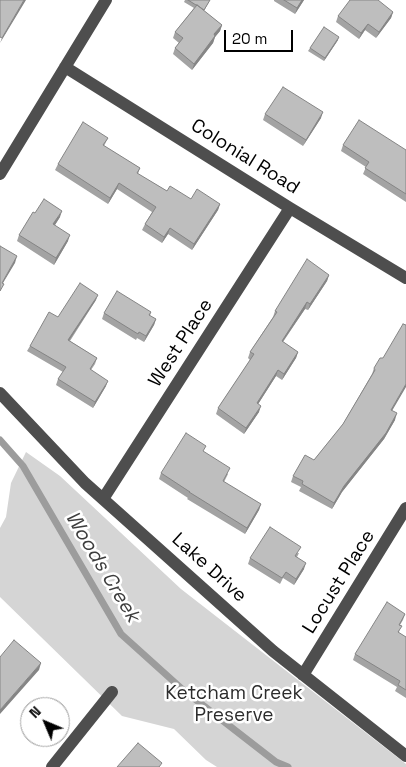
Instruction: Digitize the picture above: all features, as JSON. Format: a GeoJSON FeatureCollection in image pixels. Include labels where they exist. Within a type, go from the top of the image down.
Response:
{"type":"FeatureCollection","features":[{"type":"Feature","properties":{"kind":"street"},"geometry":{"type":"LineString","coordinates":[[0,174],[106,0]]}},
{"type":"Feature","properties":{"kind":"street","name":"Colonial Road"},"geometry":{"type":"LineString","coordinates":[[65,67],[290,208],[406,278]]}},
{"type":"Feature","properties":{"kind":"street","name":"West Place"},"geometry":{"type":"LineString","coordinates":[[103,499],[290,208]]}},
{"type":"Feature","properties":{"kind":"street","name":"Lake Drive"},"geometry":{"type":"LineString","coordinates":[[0,393],[85,483],[273,651],[406,756]]}},
{"type":"Feature","properties":{"kind":"street","name":"Locust Place"},"geometry":{"type":"LineString","coordinates":[[303,675],[406,508]]}},
{"type":"Feature","properties":{"kind":"street"},"geometry":{"type":"LineString","coordinates":[[52,767],[112,692]]}},
{"type":"Feature","properties":{"kind":"green space","name":"Ketcham Creek Preserve"},"geometry":{"type":"Polygon","coordinates":[[[26,452],[60,476],[181,589],[406,764],[406,767],[217,767],[206,760],[174,729],[122,716],[0,597],[0,528],[6,517],[11,483],[26,452]]]}},
{"type":"Feature","properties":{"kind":"building"},"geometry":{"type":"Polygon","coordinates":[[[0,0],[24,0],[2,38],[0,37],[0,0]]]}},
{"type":"Feature","properties":{"kind":"building"},"geometry":{"type":"Polygon","coordinates":[[[188,0],[210,0],[204,10],[188,0]]]}},
{"type":"Feature","properties":{"kind":"building"},"geometry":{"type":"Polygon","coordinates":[[[284,0],[302,0],[297,8],[284,0]]]}},
{"type":"Feature","properties":{"kind":"building"},"geometry":{"type":"Polygon","coordinates":[[[350,0],[378,0],[393,12],[379,32],[368,24],[361,33],[338,16],[350,0]]]}},
{"type":"Feature","properties":{"kind":"building"},"geometry":{"type":"Polygon","coordinates":[[[197,5],[222,25],[194,64],[175,48],[183,38],[175,32],[197,5]]]}},
{"type":"Feature","properties":{"kind":"building"},"geometry":{"type":"Polygon","coordinates":[[[324,27],[339,37],[325,58],[310,48],[324,27]]]}},
{"type":"Feature","properties":{"kind":"building"},"geometry":{"type":"Polygon","coordinates":[[[283,87],[323,112],[306,140],[265,114],[283,87]]]}},
{"type":"Feature","properties":{"kind":"building"},"geometry":{"type":"Polygon","coordinates":[[[359,120],[406,150],[406,194],[365,168],[369,162],[343,145],[359,120]]]}},
{"type":"Feature","properties":{"kind":"building"},"geometry":{"type":"Polygon","coordinates":[[[83,122],[108,138],[103,145],[140,168],[137,173],[167,191],[170,186],[191,199],[197,189],[220,204],[194,244],[170,228],[164,237],[145,224],[156,207],[119,183],[110,198],[58,164],[83,122]]]}},
{"type":"Feature","properties":{"kind":"building"},"geometry":{"type":"Polygon","coordinates":[[[44,199],[62,211],[53,224],[70,235],[56,258],[19,235],[33,212],[35,213],[44,199]]]}},
{"type":"Feature","properties":{"kind":"building"},"geometry":{"type":"Polygon","coordinates":[[[0,246],[17,256],[2,283],[4,284],[0,291],[0,246]]]}},
{"type":"Feature","properties":{"kind":"building"},"geometry":{"type":"Polygon","coordinates":[[[307,259],[329,275],[310,304],[307,302],[282,341],[298,352],[284,374],[278,370],[257,403],[261,406],[246,428],[218,408],[254,354],[250,352],[277,312],[275,311],[307,259]]]}},
{"type":"Feature","properties":{"kind":"building"},"geometry":{"type":"Polygon","coordinates":[[[80,283],[98,295],[68,340],[97,358],[90,369],[108,381],[95,402],[58,379],[66,367],[30,346],[49,312],[58,317],[80,283]]]}},
{"type":"Feature","properties":{"kind":"building"},"geometry":{"type":"Polygon","coordinates":[[[117,291],[151,312],[149,315],[156,319],[146,336],[139,332],[138,334],[104,313],[117,291]]]}},
{"type":"Feature","properties":{"kind":"building"},"geometry":{"type":"Polygon","coordinates":[[[403,324],[406,325],[406,384],[391,410],[397,413],[386,433],[344,486],[334,503],[302,484],[303,481],[293,476],[305,455],[314,460],[343,424],[375,370],[374,368],[380,358],[383,358],[403,324]]]}},
{"type":"Feature","properties":{"kind":"building"},"geometry":{"type":"Polygon","coordinates":[[[186,433],[206,446],[203,451],[230,468],[223,481],[261,504],[247,528],[161,473],[186,433]]]}},
{"type":"Feature","properties":{"kind":"building"},"geometry":{"type":"Polygon","coordinates":[[[270,527],[301,547],[295,556],[306,563],[296,579],[286,572],[282,578],[250,558],[270,527]]]}},
{"type":"Feature","properties":{"kind":"building"},"geometry":{"type":"Polygon","coordinates":[[[387,602],[405,614],[399,625],[402,626],[398,632],[406,637],[406,690],[398,685],[400,681],[355,654],[387,602]]]}},
{"type":"Feature","properties":{"kind":"building"},"geometry":{"type":"Polygon","coordinates":[[[14,640],[41,663],[0,710],[0,657],[14,640]]]}},
{"type":"Feature","properties":{"kind":"building"},"geometry":{"type":"Polygon","coordinates":[[[138,743],[162,763],[159,767],[117,767],[138,743]]]}},
{"type":"Feature","properties":{"kind":"waterway","name":"Woods Creek"},"geometry":{"type":"LineString","coordinates":[[0,440],[23,466],[121,634],[182,689],[276,762],[288,767]]}}]}
